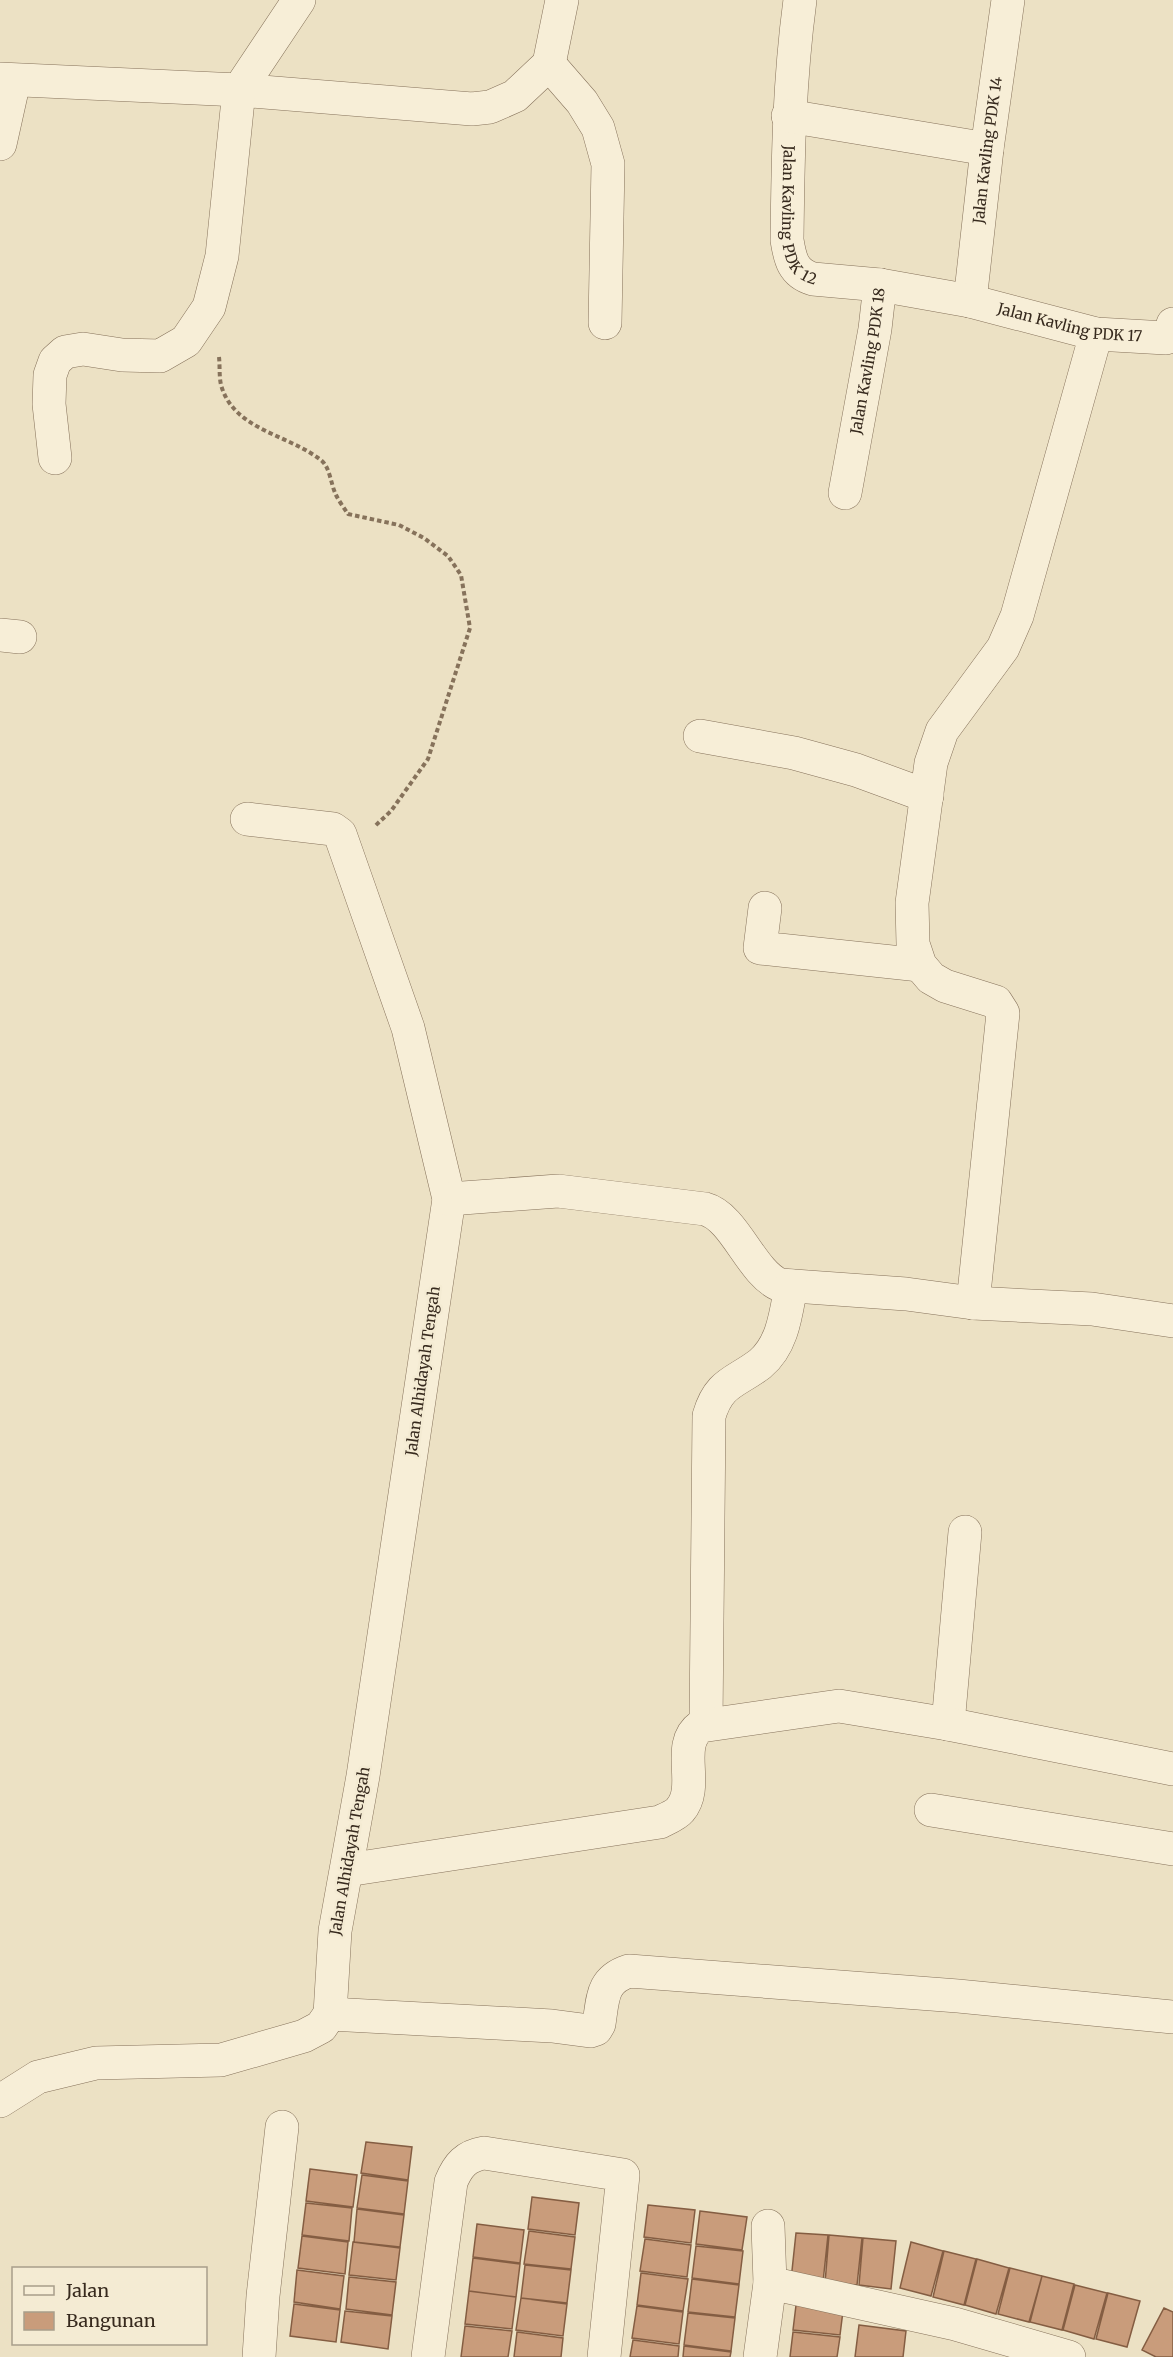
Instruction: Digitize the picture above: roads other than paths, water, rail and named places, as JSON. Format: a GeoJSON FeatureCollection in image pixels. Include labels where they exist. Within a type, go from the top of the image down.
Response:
{"type":"FeatureCollection","features":[{"type":"Feature","properties":{"kind":"street"},"geometry":{"type":"LineString","coordinates":[[55,458],[49,404],[50,375],[55,361],[65,352],[83,349],[122,355],[160,356],[186,341],[209,307],[222,256],[239,90],[299,0]]}},
{"type":"Feature","properties":{"kind":"street"},"geometry":{"type":"LineString","coordinates":[[0,144],[7,80],[239,90],[472,109],[490,107],[515,96],[549,64],[562,0]]}},
{"type":"Feature","properties":{"kind":"street","name":"Jalan Kavling PDK 12"},"geometry":{"type":"LineString","coordinates":[[800,0],[788,116],[787,240],[790,257],[795,269],[813,279],[880,285]]}},
{"type":"Feature","properties":{"kind":"street","name":"Jalan Kavling PDK 14"},"geometry":{"type":"LineString","coordinates":[[970,301],[987,149],[1008,0]]}},
{"type":"Feature","properties":{"kind":"street"},"geometry":{"type":"LineString","coordinates":[[549,64],[582,102],[598,128],[608,164],[604,323]]}},
{"type":"Feature","properties":{"kind":"street","name":"Jalan Kavling PDK 12"},"geometry":{"type":"LineString","coordinates":[[788,116],[987,149]]}},
{"type":"Feature","properties":{"kind":"street","name":"Jalan Kavling PDK 18"},"geometry":{"type":"LineString","coordinates":[[845,493],[880,285],[970,301]]}},
{"type":"Feature","properties":{"kind":"street","name":"Jalan Kavling PDK 17"},"geometry":{"type":"LineString","coordinates":[[970,301],[1096,334],[1164,338],[1172,329]]}},
{"type":"Feature","properties":{"kind":"street"},"geometry":{"type":"LineString","coordinates":[[973,1303],[1003,1013],[996,1002],[945,986],[931,978],[920,965],[913,944],[912,903],[931,763],[942,731],[1003,648],[1017,616],[1096,334]]}},
{"type":"Feature","properties":{"kind":"street"},"geometry":{"type":"LineString","coordinates":[[700,736],[794,753],[856,770],[927,796]]}},
{"type":"Feature","properties":{"kind":"street","name":"Jalan Alhidayah Tengah"},"geometry":{"type":"LineString","coordinates":[[247,819],[333,830],[340,834],[408,1028],[449,1199],[348,1870],[335,1931],[330,2014]]}},
{"type":"Feature","properties":{"kind":"street"},"geometry":{"type":"LineString","coordinates":[[765,908],[760,948],[920,965]]}},
{"type":"Feature","properties":{"kind":"street"},"geometry":{"type":"LineString","coordinates":[[449,1199],[558,1191],[705,1209],[719,1216],[772,1281],[780,1285],[906,1294],[973,1303],[1092,1310],[1173,1321]]}},
{"type":"Feature","properties":{"kind":"street"},"geometry":{"type":"LineString","coordinates":[[706,1724],[709,1416],[713,1402],[721,1389],[761,1363],[772,1349],[783,1329],[791,1286]]}},
{"type":"Feature","properties":{"kind":"street"},"geometry":{"type":"LineString","coordinates":[[948,1724],[964,1532]]}},
{"type":"Feature","properties":{"kind":"street"},"geometry":{"type":"LineString","coordinates":[[348,1870],[660,1822],[680,1810],[689,1793],[689,1744],[697,1729],[706,1724],[839,1706],[948,1724],[1173,1770]]}},
{"type":"Feature","properties":{"kind":"street"},"geometry":{"type":"LineString","coordinates":[[931,1810],[1173,1849]]}},
{"type":"Feature","properties":{"kind":"street"},"geometry":{"type":"LineString","coordinates":[[0,2100],[38,2077],[96,2063],[221,2060],[304,2036],[321,2027],[330,2014],[552,2026],[590,2031],[596,2029],[599,2024],[605,1988],[613,1978],[628,1971],[958,1996],[1173,2017]]}},
{"type":"Feature","properties":{"kind":"street"},"geometry":{"type":"LineString","coordinates":[[259,2357],[263,2296],[282,2127]]}},
{"type":"Feature","properties":{"kind":"street"},"geometry":{"type":"LineString","coordinates":[[428,2357],[451,2182],[457,2168],[471,2155],[484,2153],[623,2175],[604,2357]]}},
{"type":"Feature","properties":{"kind":"street"},"geometry":{"type":"LineString","coordinates":[[760,2357],[770,2283],[768,2226]]}},
{"type":"Feature","properties":{"kind":"street"},"geometry":{"type":"LineString","coordinates":[[770,2283],[955,2324],[1069,2357]]}}]}
